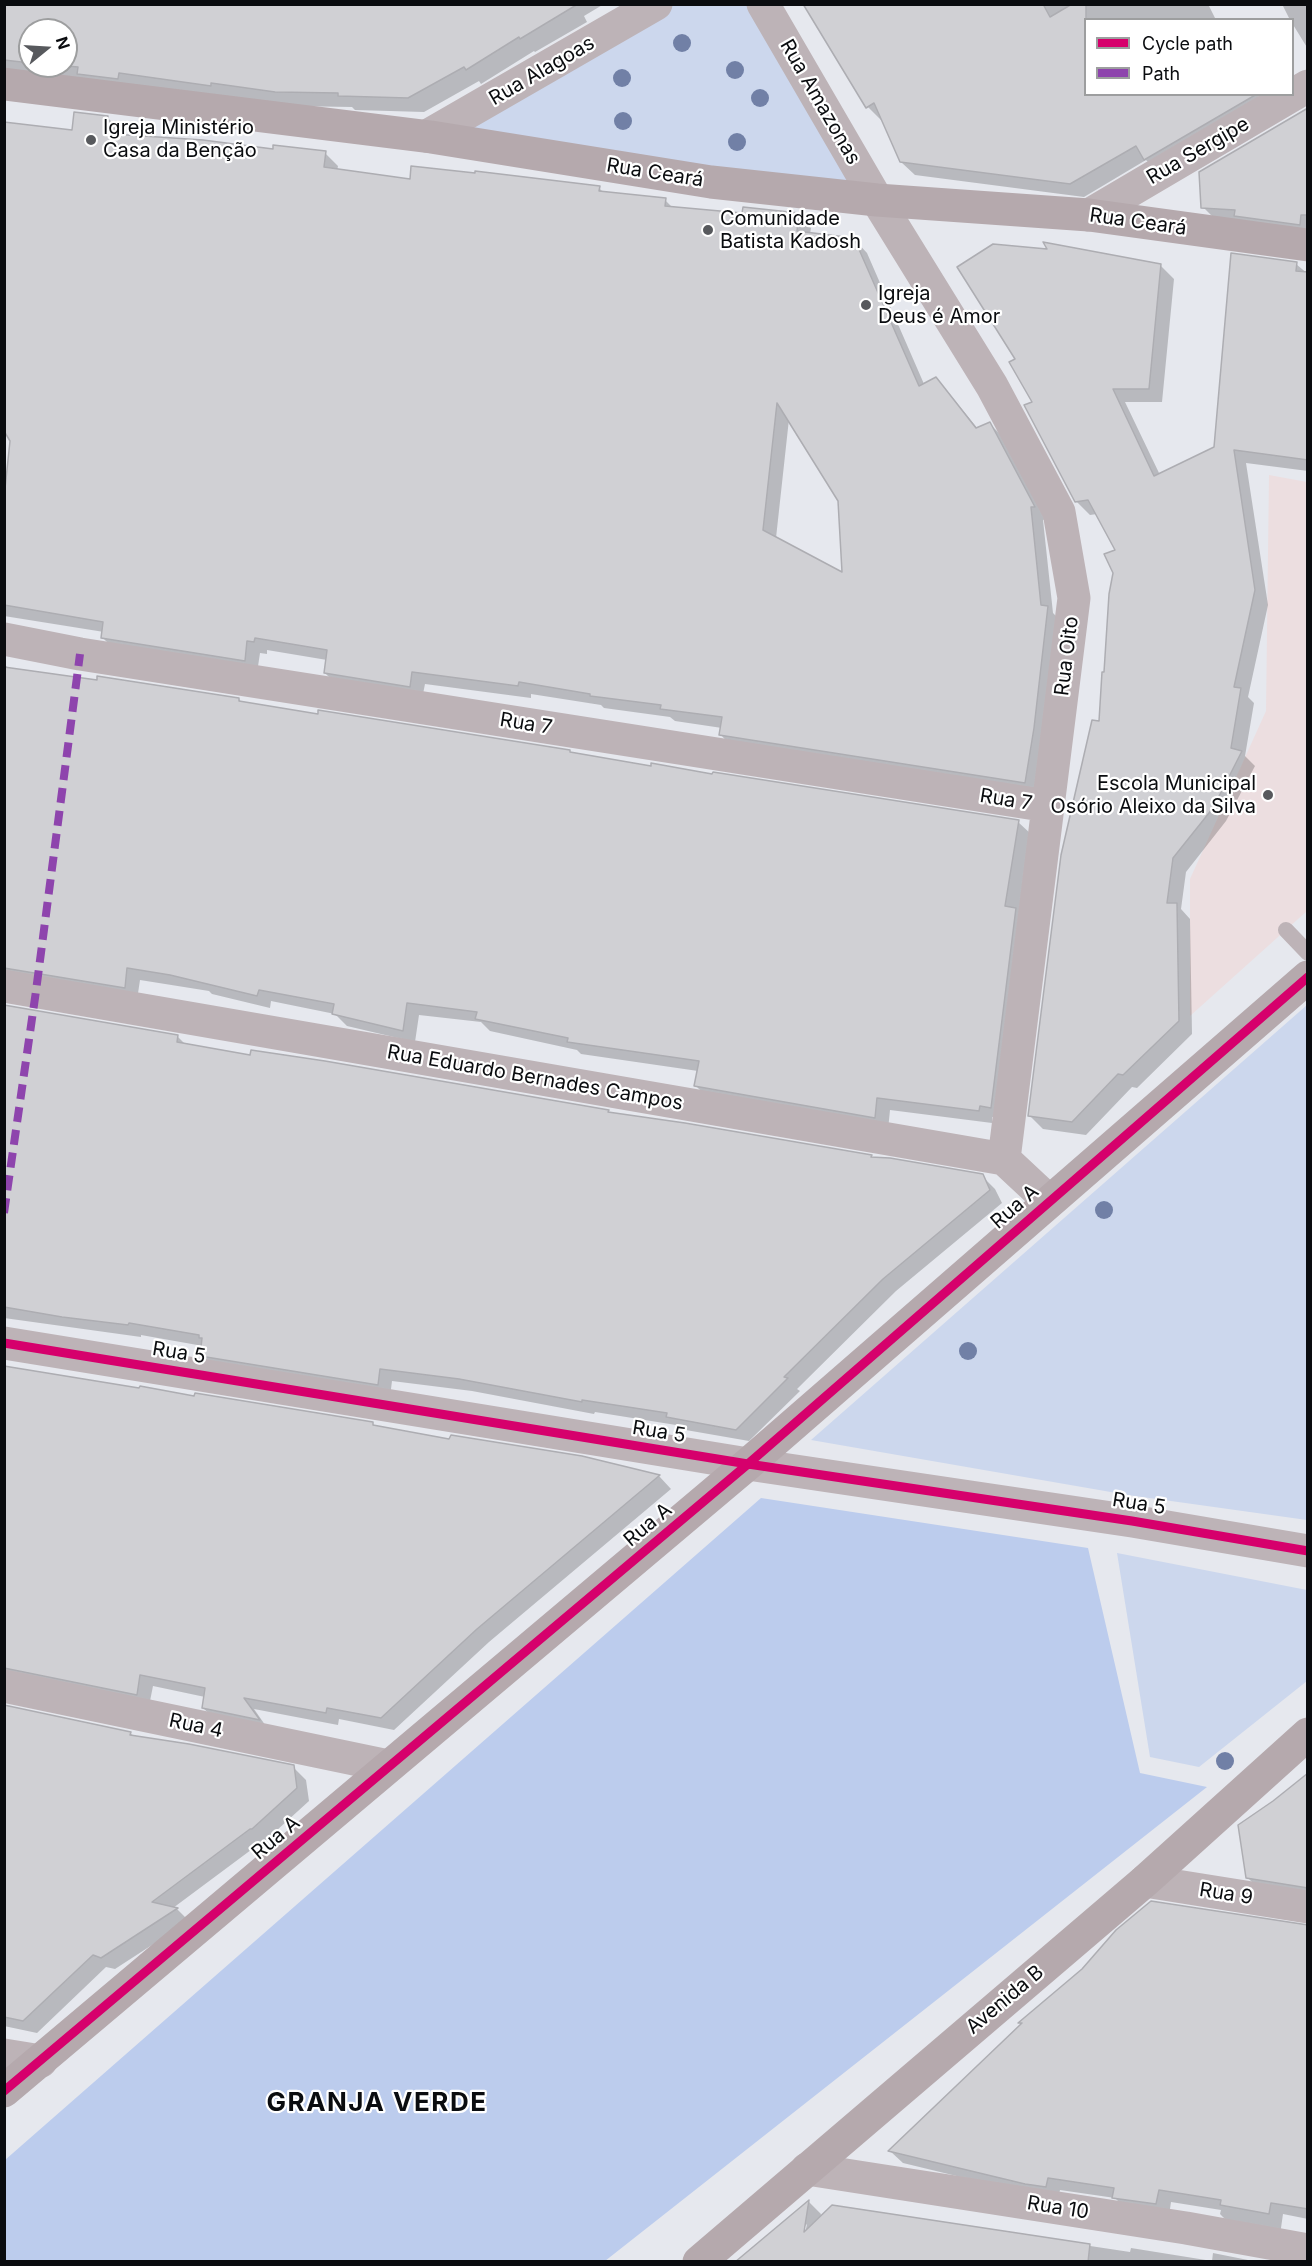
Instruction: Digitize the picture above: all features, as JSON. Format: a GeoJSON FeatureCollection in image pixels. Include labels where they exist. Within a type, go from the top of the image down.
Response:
{"type":"FeatureCollection","features":[{"type":"Feature","properties":{"kind":"street","name":"Rua Alagoas"},"geometry":{"type":"LineString","coordinates":[[427,136],[656,4]]}},
{"type":"Feature","properties":{"kind":"street","name":"Rua Amazonas"},"geometry":{"type":"LineString","coordinates":[[763,4],[877,200]]}},
{"type":"Feature","properties":{"kind":"street","name":"Rua Ceará"},"geometry":{"type":"LineString","coordinates":[[4,84],[427,136],[711,182],[877,200],[1089,215],[1308,245]]}},
{"type":"Feature","properties":{"kind":"street","name":"Rua Sergipe"},"geometry":{"type":"LineString","coordinates":[[1294,95],[1308,87]]}},
{"type":"Feature","properties":{"kind":"street","name":"Rua Sergipe"},"geometry":{"type":"LineString","coordinates":[[1089,215],[1293,96]]}},
{"type":"Feature","properties":{"kind":"street","name":"Rua Oito"},"geometry":{"type":"LineString","coordinates":[[877,200],[992,386],[1059,512],[1074,598],[1004,1159]]}},
{"type":"Feature","properties":{"kind":"street","name":"Rua 7"},"geometry":{"type":"LineString","coordinates":[[4,639],[92,656],[1047,806]]}},
{"type":"Feature","properties":{"kind":"street","name":"Rua A"},"geometry":{"type":"LineString","coordinates":[[4,2091],[748,1464],[1308,977]]}},
{"type":"Feature","properties":{"kind":"street","name":"Rua Eduardo Bernades Campos"},"geometry":{"type":"LineString","coordinates":[[4,986],[1004,1159]]}},
{"type":"Feature","properties":{"kind":"street"},"geometry":{"type":"LineString","coordinates":[[1004,1159],[1049,1201]]}},
{"type":"Feature","properties":{"kind":"street","name":"Rua 5"},"geometry":{"type":"LineString","coordinates":[[4,1343],[748,1464],[1132,1521],[1308,1551]]}},
{"type":"Feature","properties":{"kind":"street","name":"Rua 4"},"geometry":{"type":"LineString","coordinates":[[4,1686],[388,1766]]}},
{"type":"Feature","properties":{"kind":"street","name":"Avenida B"},"geometry":{"type":"LineString","coordinates":[[699,2262],[1145,1881],[1308,1734]]}},
{"type":"Feature","properties":{"kind":"street","name":"Rua 9"},"geometry":{"type":"LineString","coordinates":[[1145,1881],[1308,1907]]}},
{"type":"Feature","properties":{"kind":"street"},"geometry":{"type":"LineString","coordinates":[[4,2055],[41,2061]]}},
{"type":"Feature","properties":{"kind":"street","name":"Rua 10"},"geometry":{"type":"LineString","coordinates":[[807,2169],[1186,2228],[1308,2250]]}},
{"type":"Feature","properties":{"kind":"lane"},"geometry":{"type":"LineString","coordinates":[[1286,930],[1308,952]]}},
{"type":"Feature","properties":{"kind":"shaded area"},"geometry":{"type":"Polygon","coordinates":[[[656,5],[762,5],[877,200],[427,136],[656,5]]]}},
{"type":"Feature","properties":{"kind":"shaded area","name":"Escola Municipal Osório Aleixo da Silva"},"geometry":{"type":"Polygon","coordinates":[[[1269,475],[1307,482],[1307,911],[1190,1016],[1190,879],[1266,711],[1269,475]]]}},
{"type":"Feature","properties":{"kind":"shaded area"},"geometry":{"type":"Polygon","coordinates":[[[1307,1005],[1307,1520],[1128,1495],[811,1440],[1307,1005]]]}},
{"type":"Feature","properties":{"kind":"shaded area"},"geometry":{"type":"Polygon","coordinates":[[[761,1498],[1088,1548],[1140,1773],[1207,1787],[605,2261],[5,2261],[5,2160],[761,1498]]]}},
{"type":"Feature","properties":{"kind":"shaded area"},"geometry":{"type":"Polygon","coordinates":[[[1117,1553],[1307,1590],[1307,1681],[1199,1767],[1150,1757],[1117,1553]]]}},
{"type":"Feature","properties":{"kind":"building"},"geometry":{"type":"Polygon","coordinates":[[[4,4],[578,4],[466,70],[464,67],[408,98],[338,96],[338,93],[275,92],[119,73],[118,79],[78,74],[78,18],[18,18],[18,62],[4,60],[4,4]]]}},
{"type":"Feature","properties":{"kind":"building"},"geometry":{"type":"Polygon","coordinates":[[[803,4],[1043,4],[1050,17],[1072,4],[1086,4],[1084,96],[1254,96],[1144,160],[1136,146],[1070,184],[900,162],[874,103],[866,108],[803,4]]]}},
{"type":"Feature","properties":{"kind":"building"},"geometry":{"type":"Polygon","coordinates":[[[1308,108],[1308,215],[1301,215],[1300,225],[1234,216],[1235,210],[1201,208],[1199,172],[1308,108]]]}},
{"type":"Feature","properties":{"kind":"building"},"geometry":{"type":"Polygon","coordinates":[[[74,112],[108,116],[107,124],[114,125],[113,134],[203,140],[273,149],[273,145],[326,151],[324,167],[410,179],[411,166],[475,173],[475,171],[600,186],[599,191],[666,198],[665,206],[742,213],[743,207],[799,213],[797,231],[854,238],[919,386],[936,377],[976,428],[990,422],[1035,507],[1031,507],[1041,605],[1048,606],[1034,728],[1025,783],[719,735],[722,717],[660,709],[661,705],[590,696],[590,694],[519,682],[518,686],[412,672],[410,687],[324,673],[327,650],[255,638],[254,642],[247,641],[245,661],[101,638],[103,622],[4,605],[4,498],[10,441],[4,431],[4,122],[72,130],[74,112]],[[777,403],[763,530],[842,572],[838,501],[777,403]]]}},
{"type":"Feature","properties":{"kind":"building"},"geometry":{"type":"Polygon","coordinates":[[[1043,242],[1161,264],[1149,389],[1113,389],[1154,476],[1214,447],[1231,253],[1297,262],[1296,271],[1308,272],[1308,460],[1234,450],[1255,590],[1234,687],[1241,688],[1231,748],[1242,751],[1213,808],[1173,858],[1167,903],[1177,903],[1179,1021],[1123,1075],[1118,1074],[1072,1122],[1028,1116],[1061,855],[1092,720],[1099,721],[1109,594],[1113,573],[1104,554],[1115,550],[1088,500],[1075,502],[1024,405],[1032,402],[1009,362],[1015,359],[957,267],[993,244],[1047,249],[1043,242]]]}},
{"type":"Feature","properties":{"kind":"building"},"geometry":{"type":"Polygon","coordinates":[[[4,667],[97,680],[97,676],[239,698],[239,701],[318,714],[318,710],[570,750],[570,752],[651,766],[651,763],[712,774],[713,772],[1019,820],[1005,906],[1016,908],[991,1108],[980,1106],[979,1111],[877,1098],[875,1118],[694,1086],[699,1061],[567,1042],[568,1038],[475,1019],[477,1012],[407,1003],[403,1031],[332,1014],[334,1004],[259,990],[257,996],[170,975],[127,968],[125,988],[4,968],[4,667]]]}},
{"type":"Feature","properties":{"kind":"building"},"geometry":{"type":"Polygon","coordinates":[[[4,1005],[178,1035],[177,1042],[250,1055],[251,1050],[325,1061],[609,1110],[608,1112],[983,1174],[990,1190],[883,1279],[784,1377],[788,1378],[736,1430],[666,1417],[667,1413],[582,1400],[582,1402],[459,1379],[380,1369],[378,1385],[200,1356],[202,1338],[199,1338],[199,1335],[129,1323],[128,1325],[62,1317],[4,1307],[4,1005]]]}},
{"type":"Feature","properties":{"kind":"building"},"geometry":{"type":"Polygon","coordinates":[[[4,1366],[194,1396],[195,1393],[373,1422],[373,1425],[449,1439],[451,1435],[582,1456],[660,1475],[477,1629],[381,1718],[327,1708],[326,1713],[244,1698],[260,1720],[202,1708],[205,1688],[140,1675],[137,1695],[4,1668],[4,1366]]]}},
{"type":"Feature","properties":{"kind":"building"},"geometry":{"type":"Polygon","coordinates":[[[4,1705],[131,1732],[130,1735],[294,1765],[297,1788],[252,1829],[152,1902],[178,1908],[101,1958],[93,1955],[23,2021],[4,2017],[4,1705]]]}},
{"type":"Feature","properties":{"kind":"building"},"geometry":{"type":"Polygon","coordinates":[[[1308,1773],[1308,1888],[1246,1878],[1238,1825],[1308,1773]]]}},
{"type":"Feature","properties":{"kind":"building"},"geometry":{"type":"Polygon","coordinates":[[[1151,1901],[1308,1925],[1308,2209],[1271,2203],[1269,2214],[1220,2205],[1221,2200],[1159,2190],[1156,2204],[1112,2198],[1114,2188],[1048,2178],[1046,2187],[1025,2184],[888,2151],[1022,2023],[1018,2023],[1082,1969],[1116,1930],[1151,1901]]]}},
{"type":"Feature","properties":{"kind":"building"},"geometry":{"type":"Polygon","coordinates":[[[809,2200],[804,2232],[832,2205],[1090,2244],[1088,2262],[735,2262],[809,2200]]]}},
{"type":"Feature","properties":{"kind":"marked path"},"geometry":{"type":"LineString","coordinates":[[4,1213],[36,991],[80,654]]}},
{"type":"Feature","properties":{"kind":"cycle path"},"geometry":{"type":"LineString","coordinates":[[4,2091],[748,1464],[1308,977]]}},
{"type":"Feature","properties":{"kind":"cycle path"},"geometry":{"type":"LineString","coordinates":[[4,1343],[748,1464],[1132,1521],[1308,1551]]}},
{"type":"Feature","properties":{"kind":"place","name":"Igreja Ministério Casa da Benção"},"geometry":{"type":"Point","coordinates":[91,140]}},
{"type":"Feature","properties":{"kind":"place","name":"Comunidade Batista Kadosh"},"geometry":{"type":"Point","coordinates":[708,230]}},
{"type":"Feature","properties":{"kind":"place","name":"Igreja Deus é Amor"},"geometry":{"type":"Point","coordinates":[866,305]}},
{"type":"Feature","properties":{"kind":"place","name":"Escola Municipal Osório Aleixo da Silva"},"geometry":{"type":"Point","coordinates":[1268,795]}},
{"type":"Feature","properties":{"kind":"district","name":"GRANJA VERDE"},"geometry":{"type":"Point","coordinates":[377,2103]}}]}
